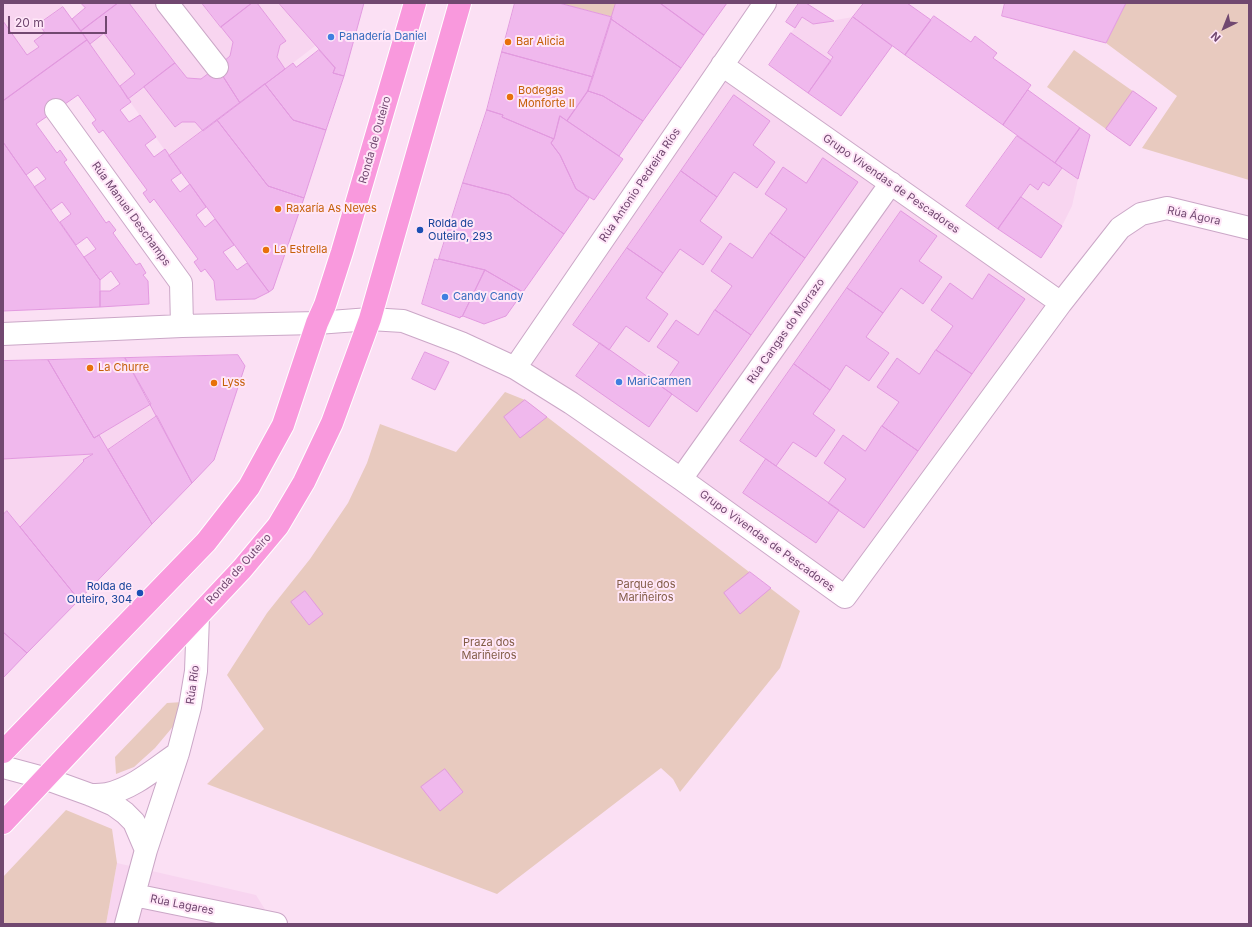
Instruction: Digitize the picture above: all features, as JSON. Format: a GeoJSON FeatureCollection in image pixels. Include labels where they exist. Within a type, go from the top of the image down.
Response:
{"type":"FeatureCollection","features":[{"type":"Feature","properties":{"kind":"main road","name":"Ronda de Outeiro"},"geometry":{"type":"LineString","coordinates":[[3,752],[206,542],[249,487],[283,425],[342,252],[415,3]]}},
{"type":"Feature","properties":{"kind":"main road","name":"Ronda de Outeiro"},"geometry":{"type":"LineString","coordinates":[[3,823],[242,569],[278,526],[304,482],[332,423],[370,319],[460,3]]}},
{"type":"Feature","properties":{"kind":"street"},"geometry":{"type":"LineString","coordinates":[[167,3],[217,67]]}},
{"type":"Feature","properties":{"kind":"street","name":"Rúa Antonio Pedreira Ríos"},"geometry":{"type":"LineString","coordinates":[[515,368],[765,3]]}},
{"type":"Feature","properties":{"kind":"street","name":"Grupo Vivendas de Pescadores"},"geometry":{"type":"LineString","coordinates":[[722,65],[1061,303]]}},
{"type":"Feature","properties":{"kind":"street","name":"Rúa Manuel Deschamps"},"geometry":{"type":"LineString","coordinates":[[56,110],[181,282],[182,326]]}},
{"type":"Feature","properties":{"kind":"street","name":"Rúa Cangas do Morrazo"},"geometry":{"type":"LineString","coordinates":[[680,479],[891,183]]}},
{"type":"Feature","properties":{"kind":"street","name":"Rúa Ágora"},"geometry":{"type":"LineString","coordinates":[[1120,228],[1141,214],[1167,208],[1249,228]]}},
{"type":"Feature","properties":{"kind":"street","name":"Grupo Vivendas de Pescadores"},"geometry":{"type":"LineString","coordinates":[[370,319],[403,321],[461,343],[515,368],[571,403],[845,597],[1061,303],[1120,228]]}},
{"type":"Feature","properties":{"kind":"street"},"geometry":{"type":"LineString","coordinates":[[3,334],[182,326],[317,323],[370,319]]}},
{"type":"Feature","properties":{"kind":"street","name":"Rúa Río"},"geometry":{"type":"LineString","coordinates":[[126,924],[146,850],[178,753],[190,707],[196,671],[198,616]]}},
{"type":"Feature","properties":{"kind":"street"},"geometry":{"type":"LineString","coordinates":[[91,795],[106,794],[122,790],[144,777],[178,753]]}},
{"type":"Feature","properties":{"kind":"street"},"geometry":{"type":"LineString","coordinates":[[3,767],[44,778],[114,805],[134,822],[146,850]]}},
{"type":"Feature","properties":{"kind":"street","name":"Rúa Lagares"},"geometry":{"type":"LineString","coordinates":[[134,895],[276,924]]}},
{"type":"Feature","properties":{"kind":"shaded area"},"geometry":{"type":"Polygon","coordinates":[[[3,3],[61,3],[63,7],[39,24],[45,33],[34,41],[39,47],[27,55],[3,21],[3,3]]]}},
{"type":"Feature","properties":{"kind":"shaded area"},"geometry":{"type":"Polygon","coordinates":[[[129,3],[202,3],[233,42],[230,56],[201,79],[187,78],[129,3]]]}},
{"type":"Feature","properties":{"kind":"shaded area"},"geometry":{"type":"Polygon","coordinates":[[[257,3],[279,3],[315,46],[285,69],[277,57],[280,45],[286,40],[257,3]]]}},
{"type":"Feature","properties":{"kind":"shaded area"},"geometry":{"type":"Polygon","coordinates":[[[802,17],[813,24],[853,17],[828,53],[833,57],[831,61],[791,33],[802,17]]]}},
{"type":"Feature","properties":{"kind":"shaded area"},"geometry":{"type":"Polygon","coordinates":[[[104,33],[135,74],[120,86],[90,44],[104,33]]]}},
{"type":"Feature","properties":{"kind":"shaded area"},"geometry":{"type":"Polygon","coordinates":[[[722,76],[1049,305],[842,588],[528,363],[722,76]]]}},
{"type":"Feature","properties":{"kind":"shaded area"},"geometry":{"type":"Polygon","coordinates":[[[144,87],[175,127],[182,122],[195,122],[203,131],[169,156],[128,99],[144,87]]]}},
{"type":"Feature","properties":{"kind":"shaded area"},"geometry":{"type":"Polygon","coordinates":[[[1062,168],[1078,179],[1072,206],[1062,226],[1021,197],[1030,184],[1038,190],[1043,182],[1049,186],[1062,168]]]}},
{"type":"Feature","properties":{"kind":"shaded area"},"geometry":{"type":"Polygon","coordinates":[[[151,404],[157,416],[108,450],[99,435],[151,404]]]}},
{"type":"Feature","properties":{"kind":"shaded area"},"geometry":{"type":"Polygon","coordinates":[[[93,454],[83,460],[84,461],[20,527],[8,511],[3,515],[3,459],[93,454]]]}},
{"type":"Feature","properties":{"kind":"shaded area"},"geometry":{"type":"Polygon","coordinates":[[[117,863],[256,895],[274,924],[106,924],[117,863]]]}},
{"type":"Feature","properties":{"kind":"green space"},"geometry":{"type":"Polygon","coordinates":[[[559,3],[616,3],[612,17],[559,3]]]}},
{"type":"Feature","properties":{"kind":"green space"},"geometry":{"type":"Polygon","coordinates":[[[1126,3],[1249,3],[1249,180],[1142,148],[1177,96],[1106,43],[1126,3]]]}},
{"type":"Feature","properties":{"kind":"green space"},"geometry":{"type":"Polygon","coordinates":[[[1074,50],[1157,108],[1130,146],[1047,87],[1074,50]]]}},
{"type":"Feature","properties":{"kind":"green space","name":"Praza dos Mariñeiros"},"geometry":{"type":"Polygon","coordinates":[[[505,392],[525,400],[800,611],[780,668],[680,792],[673,779],[661,768],[497,894],[207,784],[264,729],[227,675],[267,613],[310,559],[348,503],[367,463],[380,424],[456,452],[505,392]]]}},
{"type":"Feature","properties":{"kind":"green space"},"geometry":{"type":"Polygon","coordinates":[[[183,702],[176,723],[155,748],[134,767],[116,774],[115,757],[167,703],[183,702]]]}},
{"type":"Feature","properties":{"kind":"green space"},"geometry":{"type":"Polygon","coordinates":[[[66,810],[112,829],[117,863],[106,924],[3,924],[3,877],[66,810]]]}},
{"type":"Feature","properties":{"kind":"building"},"geometry":{"type":"Polygon","coordinates":[[[81,3],[118,3],[81,31],[72,19],[85,8],[81,3]]]}},
{"type":"Feature","properties":{"kind":"building"},"geometry":{"type":"Polygon","coordinates":[[[118,3],[129,3],[175,63],[128,99],[120,86],[135,74],[104,33],[90,44],[81,31],[118,3]]]}},
{"type":"Feature","properties":{"kind":"building"},"geometry":{"type":"Polygon","coordinates":[[[202,3],[252,3],[221,27],[202,3]]]}},
{"type":"Feature","properties":{"kind":"building"},"geometry":{"type":"Polygon","coordinates":[[[252,3],[257,3],[286,41],[280,45],[277,57],[285,69],[240,103],[217,67],[230,56],[233,42],[221,27],[252,3]]]}},
{"type":"Feature","properties":{"kind":"building","name":"Panadería Daniel"},"geometry":{"type":"Polygon","coordinates":[[[279,3],[364,3],[344,76],[333,73],[335,68],[279,3]]]}},
{"type":"Feature","properties":{"kind":"building"},"geometry":{"type":"Polygon","coordinates":[[[515,3],[559,3],[612,17],[593,77],[502,52],[515,3]]]}},
{"type":"Feature","properties":{"kind":"building"},"geometry":{"type":"Polygon","coordinates":[[[616,3],[660,3],[704,35],[681,68],[611,19],[616,3]]]}},
{"type":"Feature","properties":{"kind":"building"},"geometry":{"type":"Polygon","coordinates":[[[660,3],[727,3],[704,35],[660,3]]]}},
{"type":"Feature","properties":{"kind":"building"},"geometry":{"type":"Polygon","coordinates":[[[799,3],[806,3],[834,21],[813,24],[802,17],[795,28],[786,22],[799,3]]]}},
{"type":"Feature","properties":{"kind":"building"},"geometry":{"type":"Polygon","coordinates":[[[864,3],[907,3],[931,20],[905,55],[853,17],[864,3]]]}},
{"type":"Feature","properties":{"kind":"building"},"geometry":{"type":"Polygon","coordinates":[[[1005,3],[1126,3],[1106,43],[1002,16],[1005,3]]]}},
{"type":"Feature","properties":{"kind":"building"},"geometry":{"type":"Polygon","coordinates":[[[63,7],[87,40],[3,101],[3,21],[27,55],[39,47],[34,41],[45,33],[39,24],[63,7]]]}},
{"type":"Feature","properties":{"kind":"building"},"geometry":{"type":"Polygon","coordinates":[[[934,16],[971,42],[975,36],[997,53],[993,58],[1031,85],[1003,125],[905,55],[934,16]]]}},
{"type":"Feature","properties":{"kind":"building"},"geometry":{"type":"Polygon","coordinates":[[[853,17],[892,46],[841,116],[808,93],[833,57],[828,53],[853,17]]]}},
{"type":"Feature","properties":{"kind":"building"},"geometry":{"type":"Polygon","coordinates":[[[611,19],[681,68],[643,121],[603,96],[588,91],[611,19]]]}},
{"type":"Feature","properties":{"kind":"building"},"geometry":{"type":"Polygon","coordinates":[[[791,33],[831,61],[808,93],[769,65],[791,33]]]}},
{"type":"Feature","properties":{"kind":"building"},"geometry":{"type":"Polygon","coordinates":[[[87,40],[131,102],[120,110],[129,122],[140,115],[156,137],[145,145],[154,157],[165,149],[181,173],[171,180],[180,192],[190,184],[206,207],[196,215],[205,227],[215,219],[234,245],[223,252],[237,270],[247,263],[269,292],[255,299],[216,300],[214,281],[205,269],[201,272],[194,262],[198,259],[154,199],[150,203],[143,193],[147,190],[103,130],[99,133],[92,123],[96,120],[78,95],[36,124],[57,153],[60,150],[67,160],[64,162],[106,223],[109,221],[116,230],[113,233],[136,265],[140,263],[146,273],[143,275],[148,281],[149,304],[100,307],[100,291],[110,291],[120,284],[111,271],[100,280],[84,257],[96,249],[87,237],[76,245],[60,222],[71,214],[62,202],[51,210],[34,187],[46,179],[37,167],[26,175],[3,142],[3,101],[87,40]]]}},
{"type":"Feature","properties":{"kind":"building"},"geometry":{"type":"Polygon","coordinates":[[[319,50],[335,68],[333,73],[344,76],[326,130],[293,120],[265,84],[293,63],[296,67],[319,50]]]}},
{"type":"Feature","properties":{"kind":"building"},"geometry":{"type":"Polygon","coordinates":[[[502,52],[593,77],[588,91],[567,121],[560,116],[554,139],[502,117],[503,115],[487,110],[502,52]]]}},
{"type":"Feature","properties":{"kind":"building"},"geometry":{"type":"Polygon","coordinates":[[[175,63],[187,78],[201,79],[217,67],[240,103],[203,131],[195,122],[182,122],[175,127],[144,87],[175,63]]]}},
{"type":"Feature","properties":{"kind":"building"},"geometry":{"type":"Polygon","coordinates":[[[265,84],[293,120],[326,130],[304,198],[268,186],[217,120],[265,84]]]}},
{"type":"Feature","properties":{"kind":"building"},"geometry":{"type":"Polygon","coordinates":[[[1028,90],[1080,128],[1055,163],[1003,125],[1028,90]]]}},
{"type":"Feature","properties":{"kind":"building"},"geometry":{"type":"Polygon","coordinates":[[[588,91],[603,96],[643,121],[619,156],[567,121],[588,91]]]}},
{"type":"Feature","properties":{"kind":"building"},"geometry":{"type":"Polygon","coordinates":[[[1133,91],[1157,108],[1130,146],[1106,129],[1133,91]]]}},
{"type":"Feature","properties":{"kind":"building"},"geometry":{"type":"Polygon","coordinates":[[[734,95],[770,121],[753,145],[775,162],[757,188],[734,172],[717,197],[681,171],[734,95]]]}},
{"type":"Feature","properties":{"kind":"building"},"geometry":{"type":"Polygon","coordinates":[[[487,110],[503,115],[502,117],[554,139],[551,143],[560,155],[576,189],[589,198],[564,234],[509,195],[463,183],[487,110]]]}},
{"type":"Feature","properties":{"kind":"building"},"geometry":{"type":"Polygon","coordinates":[[[560,116],[623,159],[594,200],[576,189],[560,155],[551,143],[554,138],[560,116]]]}},
{"type":"Feature","properties":{"kind":"building"},"geometry":{"type":"Polygon","coordinates":[[[217,120],[268,186],[304,198],[273,289],[269,292],[169,156],[217,120]]]}},
{"type":"Feature","properties":{"kind":"building"},"geometry":{"type":"Polygon","coordinates":[[[1080,128],[1090,135],[1078,179],[1055,163],[1080,128]]]}},
{"type":"Feature","properties":{"kind":"building"},"geometry":{"type":"Polygon","coordinates":[[[1017,136],[1062,168],[1049,186],[1043,182],[1038,190],[1030,184],[998,229],[966,206],[1017,136]]]}},
{"type":"Feature","properties":{"kind":"building"},"geometry":{"type":"Polygon","coordinates":[[[3,142],[100,280],[100,307],[3,311],[3,142]]]}},
{"type":"Feature","properties":{"kind":"building"},"geometry":{"type":"Polygon","coordinates":[[[823,158],[858,182],[805,258],[770,233],[787,209],[765,194],[783,167],[806,183],[823,158]]]}},
{"type":"Feature","properties":{"kind":"building"},"geometry":{"type":"Polygon","coordinates":[[[681,171],[717,197],[700,221],[722,237],[703,265],[680,249],[663,273],[627,248],[681,171]]]}},
{"type":"Feature","properties":{"kind":"building"},"geometry":{"type":"Polygon","coordinates":[[[463,183],[509,195],[564,234],[523,292],[485,270],[439,259],[463,183]]]}},
{"type":"Feature","properties":{"kind":"building"},"geometry":{"type":"Polygon","coordinates":[[[1021,197],[1062,226],[1041,258],[998,229],[1021,197]]]}},
{"type":"Feature","properties":{"kind":"building"},"geometry":{"type":"Polygon","coordinates":[[[901,211],[937,236],[919,261],[942,277],[923,304],[901,288],[883,313],[847,288],[901,211]]]}},
{"type":"Feature","properties":{"kind":"building"},"geometry":{"type":"Polygon","coordinates":[[[770,233],[805,258],[751,335],[715,310],[732,286],[711,271],[730,243],[752,258],[770,233]]]}},
{"type":"Feature","properties":{"kind":"building"},"geometry":{"type":"Polygon","coordinates":[[[627,248],[663,273],[646,298],[668,314],[649,342],[626,326],[609,350],[573,325],[627,248]]]}},
{"type":"Feature","properties":{"kind":"building"},"geometry":{"type":"Polygon","coordinates":[[[435,259],[485,270],[462,317],[461,316],[460,318],[422,304],[435,259]]]}},
{"type":"Feature","properties":{"kind":"building"},"geometry":{"type":"Polygon","coordinates":[[[485,270],[523,292],[506,316],[484,324],[463,316],[485,270]]]}},
{"type":"Feature","properties":{"kind":"building"},"geometry":{"type":"Polygon","coordinates":[[[989,274],[1025,299],[972,374],[936,350],[953,326],[931,310],[950,283],[972,299],[989,274]]]}},
{"type":"Feature","properties":{"kind":"building"},"geometry":{"type":"Polygon","coordinates":[[[847,288],[883,313],[866,337],[889,353],[869,381],[846,365],[830,390],[794,364],[847,288]]]}},
{"type":"Feature","properties":{"kind":"building"},"geometry":{"type":"Polygon","coordinates":[[[715,310],[751,335],[697,412],[662,387],[679,362],[657,347],[676,320],[698,335],[715,310]]]}},
{"type":"Feature","properties":{"kind":"building","name":"MariCarmen"},"geometry":{"type":"Polygon","coordinates":[[[600,343],[672,394],[649,427],[576,376],[600,343]]]}},
{"type":"Feature","properties":{"kind":"building"},"geometry":{"type":"Polygon","coordinates":[[[936,350],[972,374],[918,451],[882,426],[899,402],[877,387],[897,358],[919,374],[936,350]]]}},
{"type":"Feature","properties":{"kind":"building"},"geometry":{"type":"Polygon","coordinates":[[[425,352],[449,362],[435,390],[412,379],[425,352]]]}},
{"type":"Feature","properties":{"kind":"building"},"geometry":{"type":"Polygon","coordinates":[[[238,355],[245,366],[214,460],[192,483],[125,358],[238,355]]]}},
{"type":"Feature","properties":{"kind":"building"},"geometry":{"type":"Polygon","coordinates":[[[125,358],[151,404],[94,438],[48,360],[125,358]]]}},
{"type":"Feature","properties":{"kind":"building"},"geometry":{"type":"Polygon","coordinates":[[[48,360],[94,438],[99,435],[152,524],[79,600],[20,527],[84,461],[83,460],[93,454],[3,459],[3,361],[48,360]]]}},
{"type":"Feature","properties":{"kind":"building"},"geometry":{"type":"Polygon","coordinates":[[[794,364],[830,390],[813,414],[835,430],[816,457],[793,442],[776,466],[740,441],[794,364]]]}},
{"type":"Feature","properties":{"kind":"building"},"geometry":{"type":"Polygon","coordinates":[[[525,400],[547,417],[520,438],[504,417],[525,400]]]}},
{"type":"Feature","properties":{"kind":"building"},"geometry":{"type":"Polygon","coordinates":[[[157,416],[192,483],[152,524],[108,450],[157,416]]]}},
{"type":"Feature","properties":{"kind":"building"},"geometry":{"type":"Polygon","coordinates":[[[882,426],[918,451],[864,528],[828,503],[846,479],[824,463],[843,435],[865,451],[882,426]]]}},
{"type":"Feature","properties":{"kind":"building"},"geometry":{"type":"Polygon","coordinates":[[[766,459],[839,510],[816,543],[743,493],[766,459]]]}},
{"type":"Feature","properties":{"kind":"building"},"geometry":{"type":"Polygon","coordinates":[[[7,511],[79,600],[27,653],[3,632],[3,515],[7,511]]]}},
{"type":"Feature","properties":{"kind":"building"},"geometry":{"type":"Polygon","coordinates":[[[750,572],[771,588],[740,614],[724,593],[750,572]]]}},
{"type":"Feature","properties":{"kind":"building"},"geometry":{"type":"Polygon","coordinates":[[[305,591],[323,614],[309,625],[291,602],[305,591]]]}},
{"type":"Feature","properties":{"kind":"building"},"geometry":{"type":"Polygon","coordinates":[[[3,632],[27,653],[3,678],[3,632]]]}},
{"type":"Feature","properties":{"kind":"building"},"geometry":{"type":"Polygon","coordinates":[[[445,769],[463,792],[440,811],[421,787],[445,769]]]}},
{"type":"Feature","properties":{"kind":"place","name":"Panadería Daniel"},"geometry":{"type":"Point","coordinates":[331,37]}},
{"type":"Feature","properties":{"kind":"place","name":"Bar Alicia"},"geometry":{"type":"Point","coordinates":[508,42]}},
{"type":"Feature","properties":{"kind":"place","name":"Bodegas Monforte II"},"geometry":{"type":"Point","coordinates":[510,97]}},
{"type":"Feature","properties":{"kind":"place","name":"Raxaría As Neves"},"geometry":{"type":"Point","coordinates":[278,209]}},
{"type":"Feature","properties":{"kind":"place","name":"Rolda de Outeiro, 293"},"geometry":{"type":"Point","coordinates":[420,230]}},
{"type":"Feature","properties":{"kind":"place","name":"La Estrella"},"geometry":{"type":"Point","coordinates":[266,250]}},
{"type":"Feature","properties":{"kind":"place","name":"Candy Candy"},"geometry":{"type":"Point","coordinates":[445,297]}},
{"type":"Feature","properties":{"kind":"place","name":"La Churre"},"geometry":{"type":"Point","coordinates":[90,368]}},
{"type":"Feature","properties":{"kind":"place","name":"MariCarmen"},"geometry":{"type":"Point","coordinates":[619,382]}},
{"type":"Feature","properties":{"kind":"place","name":"Lyss"},"geometry":{"type":"Point","coordinates":[214,383]}},
{"type":"Feature","properties":{"kind":"place","name":"Rolda de Outeiro, 304"},"geometry":{"type":"Point","coordinates":[140,593]}},
{"type":"Feature","properties":{"kind":"park label","name":"Parque dos Mariñeiros"},"geometry":{"type":"Point","coordinates":[646,591]}}]}
